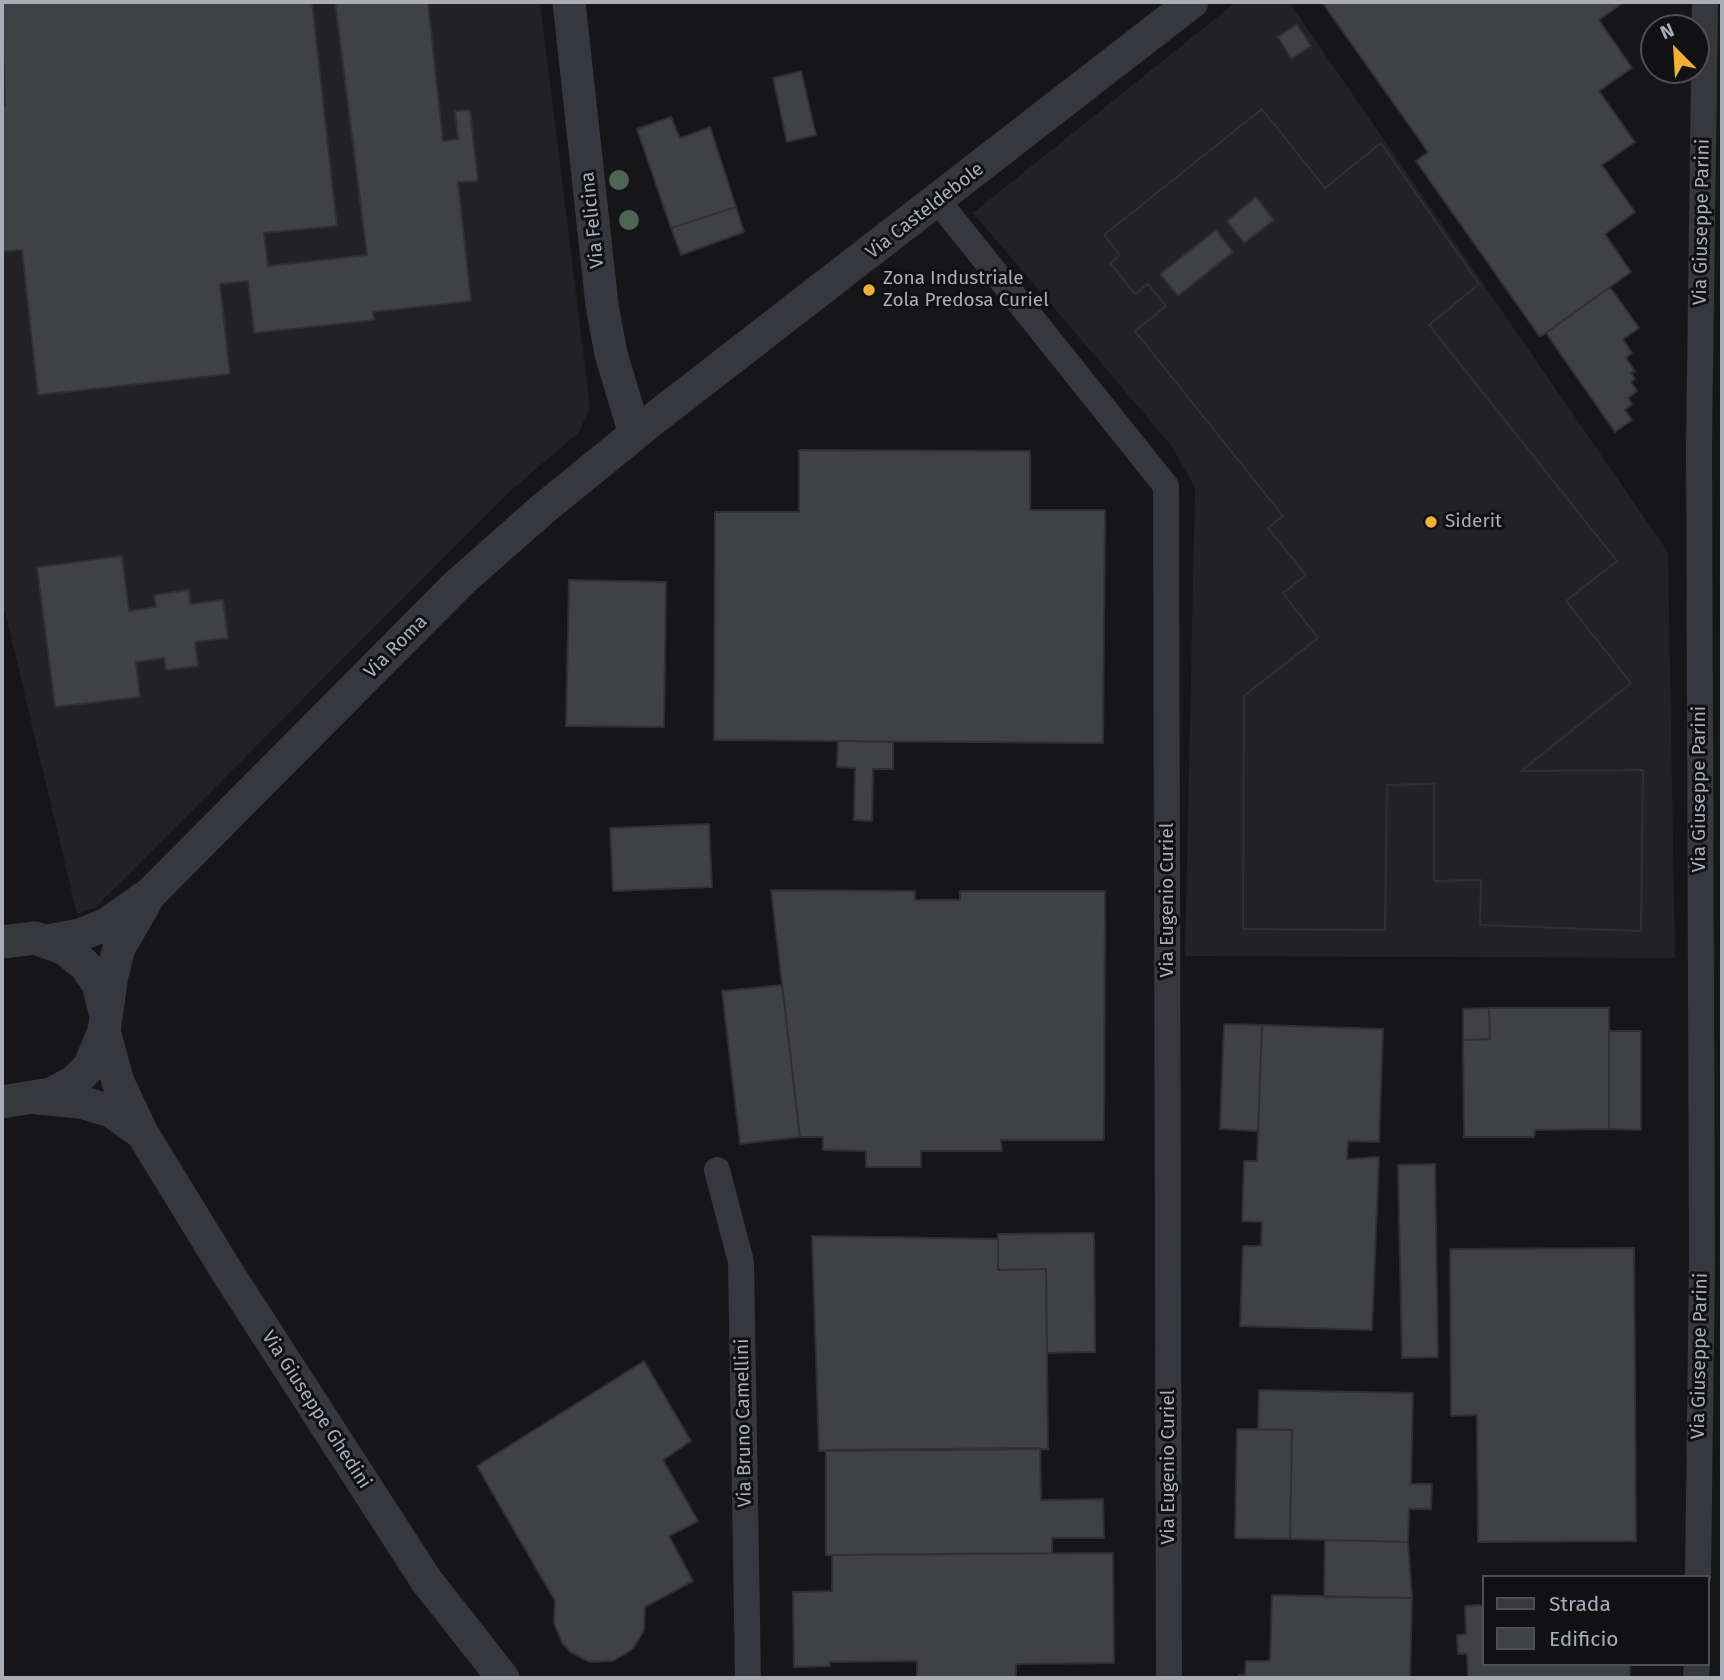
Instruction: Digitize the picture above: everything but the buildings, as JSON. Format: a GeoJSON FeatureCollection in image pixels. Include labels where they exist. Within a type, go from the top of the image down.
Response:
{"type":"FeatureCollection","features":[{"type":"Feature","properties":{"kind":"street","name":"Via Felicina"},"geometry":{"type":"LineString","coordinates":[[569,2],[603,305],[611,354],[646,426]]}},
{"type":"Feature","properties":{"kind":"street","name":"Via Casteldebole"},"geometry":{"type":"LineString","coordinates":[[646,426],[1192,2]]}},
{"type":"Feature","properties":{"kind":"street","name":"Via Giuseppe Parini"},"geometry":{"type":"LineString","coordinates":[[1698,1575],[1702,1262],[1699,446],[1705,2]]}},
{"type":"Feature","properties":{"kind":"street","name":"Via Eugenio Curiel"},"geometry":{"type":"LineString","coordinates":[[938,201],[1166,486],[1169,1678]]}},
{"type":"Feature","properties":{"kind":"street","name":"Via Roma"},"geometry":{"type":"LineString","coordinates":[[2,941],[19,938],[48,941],[80,935],[107,924],[151,893],[458,584],[646,426]]}},
{"type":"Feature","properties":{"kind":"street","name":"Via Roma"},"geometry":{"type":"LineString","coordinates":[[14,1098],[51,1094],[74,1082],[89,1067],[105,1023],[119,948],[151,893]]}},
{"type":"Feature","properties":{"kind":"street","name":"Via Roma"},"geometry":{"type":"LineString","coordinates":[[48,941],[65,949],[85,965],[98,984],[105,1023]]}},
{"type":"Feature","properties":{"kind":"street","name":"Via Giuseppe Ghedini"},"geometry":{"type":"LineString","coordinates":[[105,1023],[118,1082],[142,1133],[419,1568],[503,1678]]}},
{"type":"Feature","properties":{"kind":"street","name":"Via Giuseppe Ghedini"},"geometry":{"type":"LineString","coordinates":[[14,1098],[80,1102],[111,1111],[142,1133]]}},
{"type":"Feature","properties":{"kind":"street","name":"Via Bruno Camellini"},"geometry":{"type":"LineString","coordinates":[[718,1170],[741,1262],[748,1678]]}},
{"type":"Feature","properties":{"kind":"shaded area"},"geometry":{"type":"Polygon","coordinates":[[[2,2],[540,2],[590,407],[579,432],[509,492],[95,908],[77,914],[2,599],[2,2]]]}},
{"type":"Feature","properties":{"kind":"shaded area","name":"Siderit"},"geometry":{"type":"Polygon","coordinates":[[[1236,2],[1289,2],[1668,552],[1675,958],[1185,956],[1195,487],[1170,444],[973,213],[1236,2]]]}},
{"type":"Feature","properties":{"kind":"place","name":"Zona Industriale Zola Predosa Curiel"},"geometry":{"type":"Point","coordinates":[869,290]}},
{"type":"Feature","properties":{"kind":"place","name":"Siderit"},"geometry":{"type":"Point","coordinates":[1431,522]}}]}
